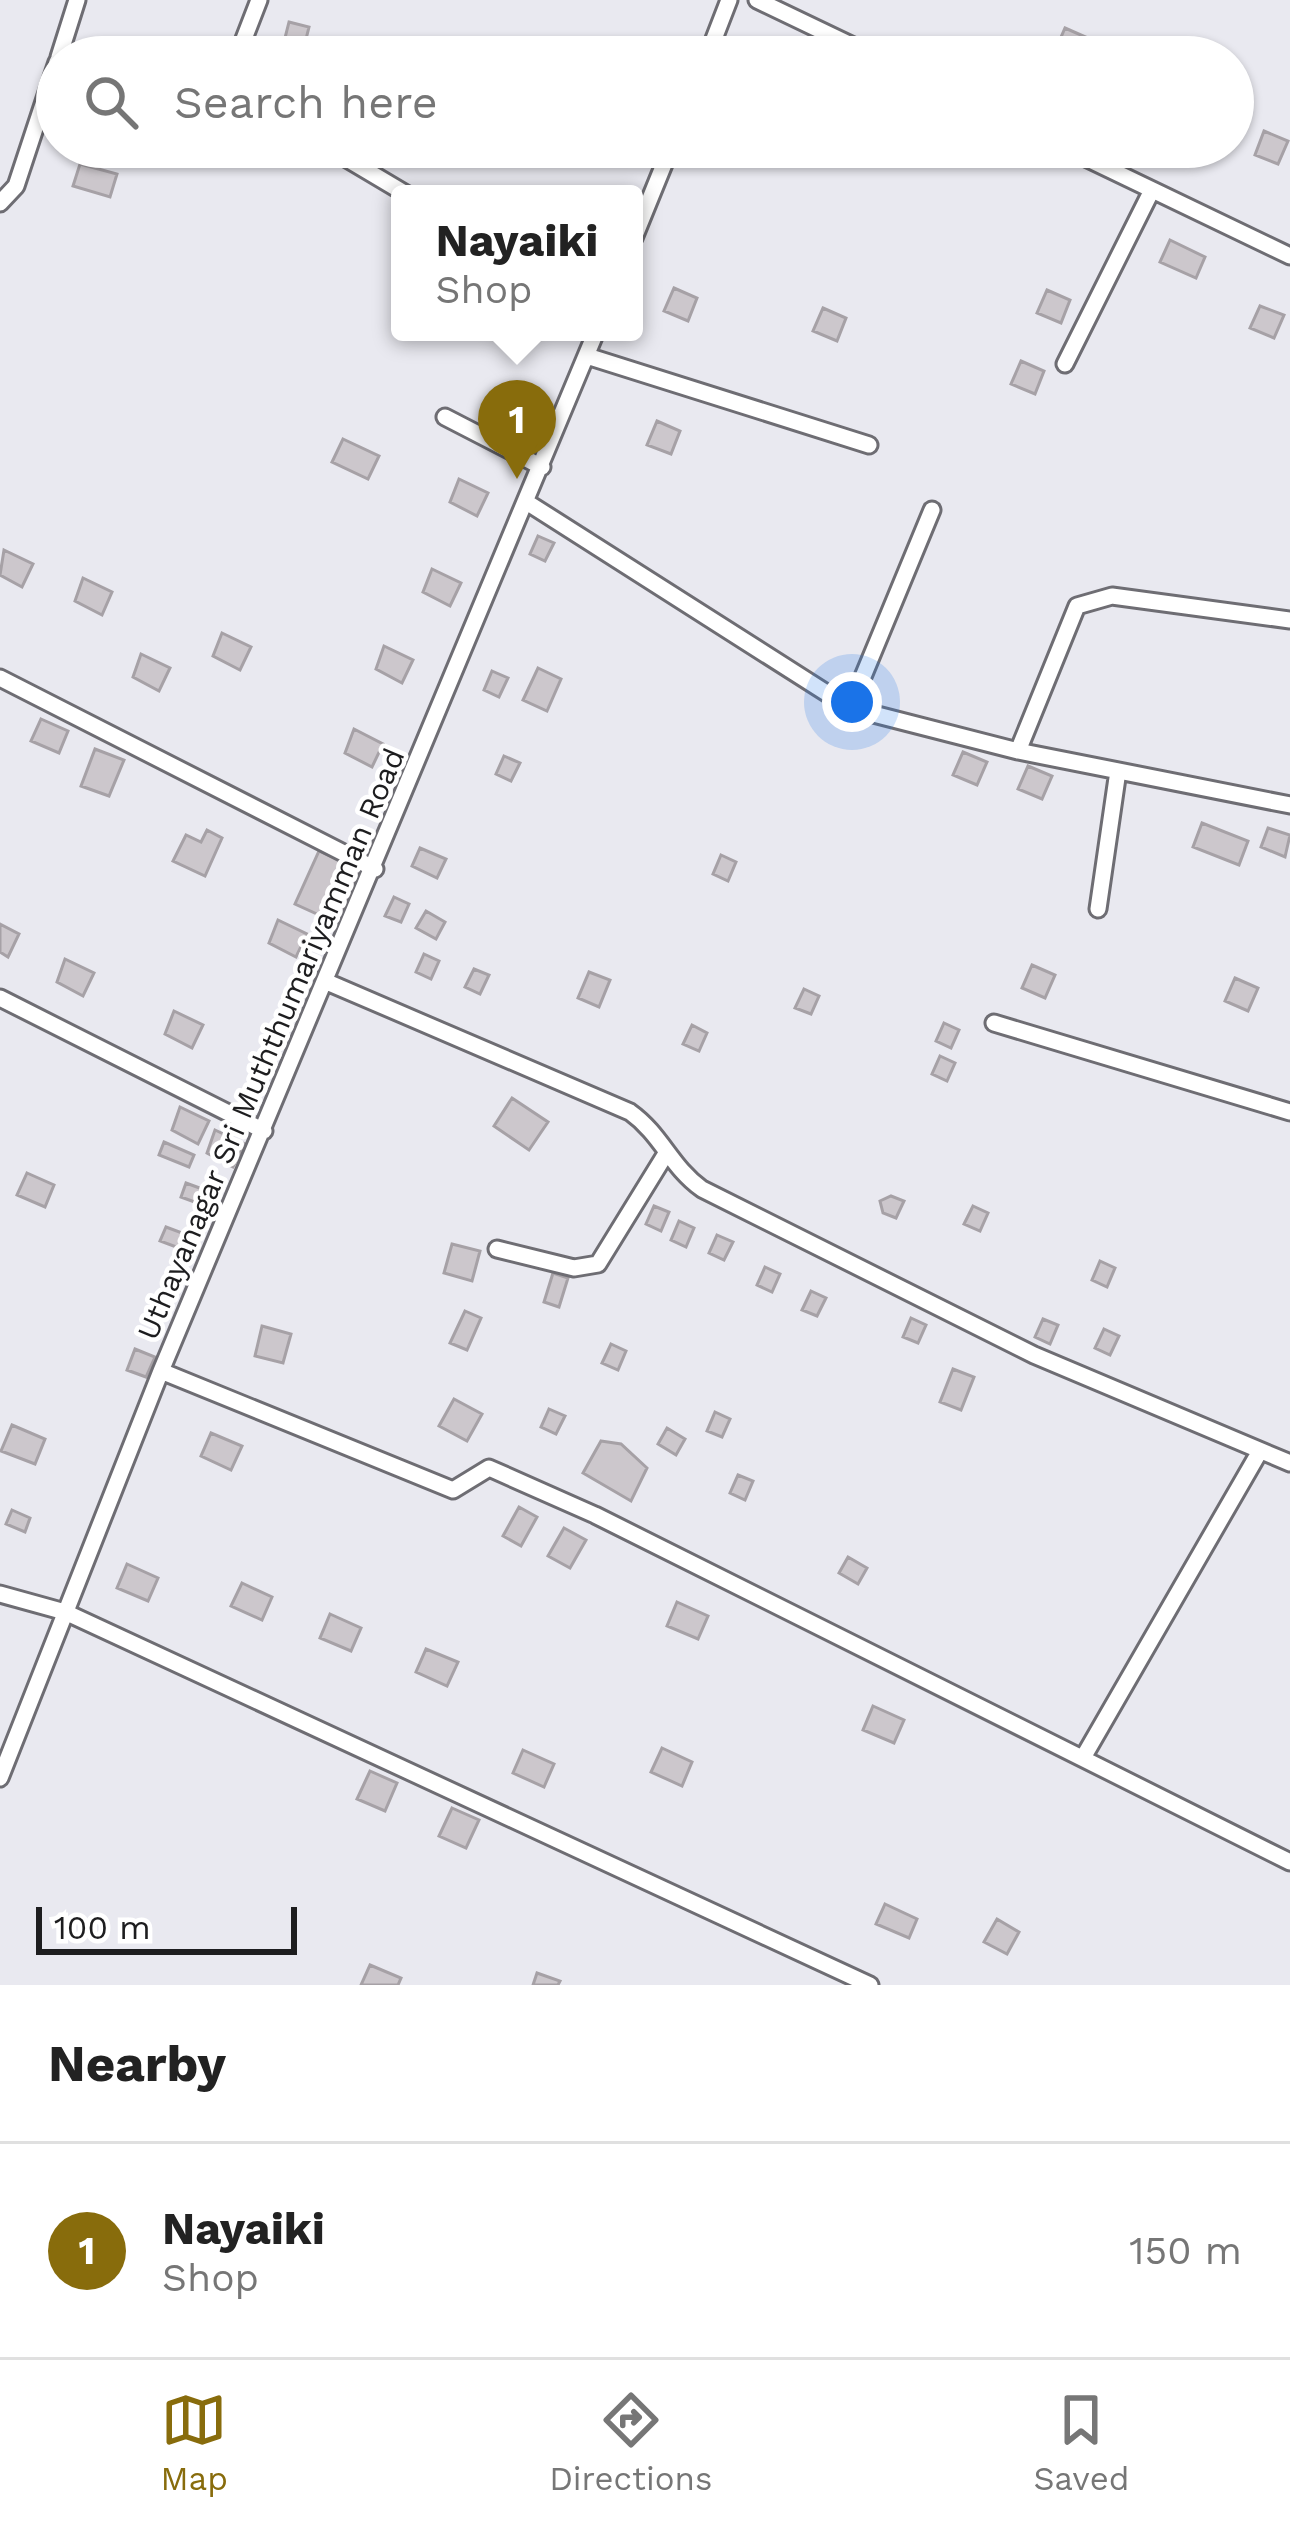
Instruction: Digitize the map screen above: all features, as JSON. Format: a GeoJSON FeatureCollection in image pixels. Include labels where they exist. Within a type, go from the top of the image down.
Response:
{"type":"FeatureCollection","features":[{"type":"Feature","properties":{"kind":"street"},"geometry":{"type":"LineString","coordinates":[[65,36],[77,0]]}},
{"type":"Feature","properties":{"kind":"street"},"geometry":{"type":"LineString","coordinates":[[245,36],[259,0]]}},
{"type":"Feature","properties":{"kind":"street"},"geometry":{"type":"LineString","coordinates":[[714,36],[729,0]]}},
{"type":"Feature","properties":{"kind":"street"},"geometry":{"type":"LineString","coordinates":[[757,0],[832,36]]}},
{"type":"Feature","properties":{"kind":"street"},"geometry":{"type":"LineString","coordinates":[[0,203],[16,186],[36,126]]}},
{"type":"Feature","properties":{"kind":"street"},"geometry":{"type":"LineString","coordinates":[[362,168],[391,185]]}},
{"type":"Feature","properties":{"kind":"street"},"geometry":{"type":"LineString","coordinates":[[643,215],[662,168]]}},
{"type":"Feature","properties":{"kind":"street"},"geometry":{"type":"LineString","coordinates":[[1106,168],[1290,256]]}},
{"type":"Feature","properties":{"kind":"street"},"geometry":{"type":"LineString","coordinates":[[1065,364],[1152,190]]}},
{"type":"Feature","properties":{"kind":"street","name":"Uthayanagar Sri Muththumariyamman Road"},"geometry":{"type":"LineString","coordinates":[[0,1778],[161,1371],[593,341]]}},
{"type":"Feature","properties":{"kind":"street"},"geometry":{"type":"LineString","coordinates":[[587,356],[869,445]]}},
{"type":"Feature","properties":{"kind":"street"},"geometry":{"type":"LineString","coordinates":[[445,417],[542,467]]}},
{"type":"Feature","properties":{"kind":"street"},"geometry":{"type":"LineString","coordinates":[[528,503],[850,708],[1018,751],[1290,805]]}},
{"type":"Feature","properties":{"kind":"street"},"geometry":{"type":"LineString","coordinates":[[850,708],[932,511]]}},
{"type":"Feature","properties":{"kind":"street"},"geometry":{"type":"LineString","coordinates":[[1018,751],[1077,606],[1112,596],[1290,620]]}},
{"type":"Feature","properties":{"kind":"street"},"geometry":{"type":"LineString","coordinates":[[0,678],[375,869]]}},
{"type":"Feature","properties":{"kind":"street"},"geometry":{"type":"LineString","coordinates":[[1098,909],[1118,771]]}},
{"type":"Feature","properties":{"kind":"street"},"geometry":{"type":"LineString","coordinates":[[327,982],[630,1112],[659,1133],[674,1169],[702,1190],[1034,1355],[1290,1463]]}},
{"type":"Feature","properties":{"kind":"street"},"geometry":{"type":"LineString","coordinates":[[0,998],[264,1131]]}},
{"type":"Feature","properties":{"kind":"street"},"geometry":{"type":"LineString","coordinates":[[994,1023],[1290,1112]]}},
{"type":"Feature","properties":{"kind":"street"},"geometry":{"type":"LineString","coordinates":[[497,1249],[574,1268],[598,1264],[668,1152]]}},
{"type":"Feature","properties":{"kind":"street"},"geometry":{"type":"LineString","coordinates":[[161,1371],[453,1490],[489,1468],[1084,1756],[1290,1862]]}},
{"type":"Feature","properties":{"kind":"street"},"geometry":{"type":"LineString","coordinates":[[1084,1756],[1260,1451]]}},
{"type":"Feature","properties":{"kind":"street"},"geometry":{"type":"LineString","coordinates":[[0,1594],[65,1612],[870,1985]]}},
{"type":"Feature","properties":{"kind":"building"},"geometry":{"type":"Polygon","coordinates":[[[289,22],[309,27],[307,36],[286,36],[289,22]]]}},
{"type":"Feature","properties":{"kind":"building"},"geometry":{"type":"Polygon","coordinates":[[[1264,131],[1288,141],[1278,164],[1255,155],[1264,131]]]}},
{"type":"Feature","properties":{"kind":"building"},"geometry":{"type":"Polygon","coordinates":[[[79,168],[117,174],[110,197],[73,186],[79,168]]]}},
{"type":"Feature","properties":{"kind":"building"},"geometry":{"type":"Polygon","coordinates":[[[1170,240],[1205,257],[1196,278],[1160,262],[1170,240]]]}},
{"type":"Feature","properties":{"kind":"building"},"geometry":{"type":"Polygon","coordinates":[[[674,288],[697,298],[688,321],[664,311],[674,288]]]}},
{"type":"Feature","properties":{"kind":"building"},"geometry":{"type":"Polygon","coordinates":[[[1047,290],[1070,300],[1061,323],[1037,313],[1047,290]]]}},
{"type":"Feature","properties":{"kind":"building"},"geometry":{"type":"Polygon","coordinates":[[[1260,306],[1284,315],[1274,338],[1250,328],[1260,306]]]}},
{"type":"Feature","properties":{"kind":"building"},"geometry":{"type":"Polygon","coordinates":[[[823,308],[846,318],[837,341],[813,331],[823,308]]]}},
{"type":"Feature","properties":{"kind":"building"},"geometry":{"type":"Polygon","coordinates":[[[1021,361],[1044,371],[1035,394],[1011,384],[1021,361]]]}},
{"type":"Feature","properties":{"kind":"building"},"geometry":{"type":"Polygon","coordinates":[[[657,421],[680,431],[671,454],[647,445],[657,421]]]}},
{"type":"Feature","properties":{"kind":"building"},"geometry":{"type":"Polygon","coordinates":[[[343,439],[379,456],[368,479],[332,462],[343,439]]]}},
{"type":"Feature","properties":{"kind":"building"},"geometry":{"type":"Polygon","coordinates":[[[459,479],[488,493],[477,516],[450,502],[459,479]]]}},
{"type":"Feature","properties":{"kind":"building"},"geometry":{"type":"Polygon","coordinates":[[[538,536],[554,543],[545,561],[530,554],[538,536]]]}},
{"type":"Feature","properties":{"kind":"building"},"geometry":{"type":"Polygon","coordinates":[[[4,550],[33,564],[22,587],[0,575],[4,550]]]}},
{"type":"Feature","properties":{"kind":"building"},"geometry":{"type":"Polygon","coordinates":[[[432,569],[461,583],[450,606],[423,592],[432,569]]]}},
{"type":"Feature","properties":{"kind":"building"},"geometry":{"type":"Polygon","coordinates":[[[83,578],[112,592],[102,615],[75,601],[83,578]]]}},
{"type":"Feature","properties":{"kind":"building"},"geometry":{"type":"Polygon","coordinates":[[[222,633],[251,647],[240,670],[213,656],[222,633]]]}},
{"type":"Feature","properties":{"kind":"building"},"geometry":{"type":"Polygon","coordinates":[[[384,646],[413,660],[402,683],[376,669],[384,646]]]}},
{"type":"Feature","properties":{"kind":"building"},"geometry":{"type":"Polygon","coordinates":[[[141,654],[170,668],[159,691],[133,677],[141,654]]]}},
{"type":"Feature","properties":{"kind":"building"},"geometry":{"type":"Polygon","coordinates":[[[538,668],[561,679],[547,711],[523,700],[538,668]]]}},
{"type":"Feature","properties":{"kind":"building"},"geometry":{"type":"Polygon","coordinates":[[[492,671],[508,678],[499,697],[484,690],[492,671]]]}},
{"type":"Feature","properties":{"kind":"building"},"geometry":{"type":"Polygon","coordinates":[[[41,719],[68,731],[59,753],[31,741],[41,719]]]}},
{"type":"Feature","properties":{"kind":"building"},"geometry":{"type":"Polygon","coordinates":[[[354,729],[383,744],[372,767],[345,753],[354,729]]]}},
{"type":"Feature","properties":{"kind":"building"},"geometry":{"type":"Polygon","coordinates":[[[95,749],[124,760],[109,796],[81,786],[95,749]]]}},
{"type":"Feature","properties":{"kind":"building"},"geometry":{"type":"Polygon","coordinates":[[[963,752],[987,762],[977,785],[953,775],[963,752]]]}},
{"type":"Feature","properties":{"kind":"building"},"geometry":{"type":"Polygon","coordinates":[[[504,756],[520,763],[511,781],[496,774],[504,756]]]}},
{"type":"Feature","properties":{"kind":"building"},"geometry":{"type":"Polygon","coordinates":[[[1028,766],[1052,776],[1042,799],[1018,789],[1028,766]]]}},
{"type":"Feature","properties":{"kind":"building"},"geometry":{"type":"Polygon","coordinates":[[[1202,823],[1248,841],[1239,865],[1193,847],[1202,823]]]}},
{"type":"Feature","properties":{"kind":"building"},"geometry":{"type":"Polygon","coordinates":[[[1268,828],[1290,835],[1285,857],[1261,847],[1268,828]]]}},
{"type":"Feature","properties":{"kind":"building"},"geometry":{"type":"Polygon","coordinates":[[[207,830],[222,838],[205,876],[173,861],[186,835],[201,842],[207,830]]]}},
{"type":"Feature","properties":{"kind":"building"},"geometry":{"type":"Polygon","coordinates":[[[420,848],[446,859],[437,878],[412,866],[420,848]]]}},
{"type":"Feature","properties":{"kind":"building"},"geometry":{"type":"Polygon","coordinates":[[[319,851],[363,871],[339,924],[295,904],[319,851]]]}},
{"type":"Feature","properties":{"kind":"building"},"geometry":{"type":"Polygon","coordinates":[[[721,855],[736,862],[728,881],[713,874],[721,855]]]}},
{"type":"Feature","properties":{"kind":"building"},"geometry":{"type":"Polygon","coordinates":[[[394,897],[409,904],[401,922],[385,916],[394,897]]]}},
{"type":"Feature","properties":{"kind":"building"},"geometry":{"type":"Polygon","coordinates":[[[426,911],[445,922],[436,939],[416,928],[426,911]]]}},
{"type":"Feature","properties":{"kind":"building"},"geometry":{"type":"Polygon","coordinates":[[[278,920],[307,934],[296,957],[269,943],[278,920]]]}},
{"type":"Feature","properties":{"kind":"building"},"geometry":{"type":"Polygon","coordinates":[[[0,924],[19,934],[8,957],[0,952],[0,924]]]}},
{"type":"Feature","properties":{"kind":"building"},"geometry":{"type":"Polygon","coordinates":[[[424,954],[439,961],[431,979],[416,972],[424,954]]]}},
{"type":"Feature","properties":{"kind":"building"},"geometry":{"type":"Polygon","coordinates":[[[65,959],[94,973],[83,996],[57,982],[65,959]]]}},
{"type":"Feature","properties":{"kind":"building"},"geometry":{"type":"Polygon","coordinates":[[[1032,965],[1055,975],[1045,998],[1022,988],[1032,965]]]}},
{"type":"Feature","properties":{"kind":"building"},"geometry":{"type":"Polygon","coordinates":[[[474,969],[489,975],[480,994],[465,987],[474,969]]]}},
{"type":"Feature","properties":{"kind":"building"},"geometry":{"type":"Polygon","coordinates":[[[589,972],[610,980],[599,1007],[578,998],[589,972]]]}},
{"type":"Feature","properties":{"kind":"building"},"geometry":{"type":"Polygon","coordinates":[[[1235,978],[1258,988],[1248,1011],[1225,1001],[1235,978]]]}},
{"type":"Feature","properties":{"kind":"building"},"geometry":{"type":"Polygon","coordinates":[[[804,989],[819,996],[811,1014],[795,1008],[804,989]]]}},
{"type":"Feature","properties":{"kind":"building"},"geometry":{"type":"Polygon","coordinates":[[[174,1011],[203,1025],[192,1048],[165,1034],[174,1011]]]}},
{"type":"Feature","properties":{"kind":"building"},"geometry":{"type":"Polygon","coordinates":[[[944,1023],[959,1030],[951,1048],[936,1041],[944,1023]]]}},
{"type":"Feature","properties":{"kind":"building"},"geometry":{"type":"Polygon","coordinates":[[[692,1025],[707,1033],[699,1051],[683,1044],[692,1025]]]}},
{"type":"Feature","properties":{"kind":"building"},"geometry":{"type":"Polygon","coordinates":[[[940,1056],[955,1063],[947,1081],[932,1074],[940,1056]]]}},
{"type":"Feature","properties":{"kind":"building"},"geometry":{"type":"Polygon","coordinates":[[[512,1098],[548,1122],[529,1150],[494,1126],[512,1098]]]}},
{"type":"Feature","properties":{"kind":"building"},"geometry":{"type":"Polygon","coordinates":[[[180,1107],[209,1121],[198,1144],[172,1130],[180,1107]]]}},
{"type":"Feature","properties":{"kind":"building"},"geometry":{"type":"Polygon","coordinates":[[[215,1130],[245,1144],[233,1167],[207,1153],[215,1130]]]}},
{"type":"Feature","properties":{"kind":"building"},"geometry":{"type":"Polygon","coordinates":[[[164,1142],[194,1155],[189,1167],[159,1155],[164,1142]]]}},
{"type":"Feature","properties":{"kind":"building"},"geometry":{"type":"Polygon","coordinates":[[[27,1173],[54,1185],[45,1207],[17,1195],[27,1173]]]}},
{"type":"Feature","properties":{"kind":"building"},"geometry":{"type":"Polygon","coordinates":[[[186,1183],[205,1190],[200,1204],[181,1197],[186,1183]]]}},
{"type":"Feature","properties":{"kind":"building"},"geometry":{"type":"Polygon","coordinates":[[[891,1196],[904,1201],[896,1218],[883,1213],[880,1201],[891,1196]]]}},
{"type":"Feature","properties":{"kind":"building"},"geometry":{"type":"Polygon","coordinates":[[[654,1206],[669,1212],[661,1231],[646,1224],[654,1206]]]}},
{"type":"Feature","properties":{"kind":"building"},"geometry":{"type":"Polygon","coordinates":[[[973,1206],[988,1213],[980,1231],[964,1224],[973,1206]]]}},
{"type":"Feature","properties":{"kind":"building"},"geometry":{"type":"Polygon","coordinates":[[[679,1221],[694,1228],[686,1247],[671,1240],[679,1221]]]}},
{"type":"Feature","properties":{"kind":"building"},"geometry":{"type":"Polygon","coordinates":[[[166,1227],[185,1234],[179,1248],[160,1241],[166,1227]]]}},
{"type":"Feature","properties":{"kind":"building"},"geometry":{"type":"Polygon","coordinates":[[[717,1235],[733,1242],[724,1260],[709,1253],[717,1235]]]}},
{"type":"Feature","properties":{"kind":"building"},"geometry":{"type":"Polygon","coordinates":[[[452,1244],[480,1251],[472,1281],[444,1273],[452,1244]]]}},
{"type":"Feature","properties":{"kind":"building"},"geometry":{"type":"Polygon","coordinates":[[[1100,1261],[1115,1268],[1107,1287],[1092,1280],[1100,1261]]]}},
{"type":"Feature","properties":{"kind":"building"},"geometry":{"type":"Polygon","coordinates":[[[765,1267],[780,1274],[772,1292],[757,1285],[765,1267]]]}},
{"type":"Feature","properties":{"kind":"building"},"geometry":{"type":"Polygon","coordinates":[[[553,1273],[568,1278],[559,1307],[544,1302],[553,1273]]]}},
{"type":"Feature","properties":{"kind":"building"},"geometry":{"type":"Polygon","coordinates":[[[811,1291],[826,1298],[817,1316],[802,1310],[811,1291]]]}},
{"type":"Feature","properties":{"kind":"building"},"geometry":{"type":"Polygon","coordinates":[[[465,1311],[481,1318],[467,1350],[450,1343],[465,1311]]]}},
{"type":"Feature","properties":{"kind":"building"},"geometry":{"type":"Polygon","coordinates":[[[911,1318],[926,1325],[918,1343],[903,1337],[911,1318]]]}},
{"type":"Feature","properties":{"kind":"building"},"geometry":{"type":"Polygon","coordinates":[[[1043,1319],[1058,1325],[1050,1344],[1035,1337],[1043,1319]]]}},
{"type":"Feature","properties":{"kind":"building"},"geometry":{"type":"Polygon","coordinates":[[[262,1326],[291,1334],[283,1363],[255,1356],[262,1326]]]}},
{"type":"Feature","properties":{"kind":"building"},"geometry":{"type":"Polygon","coordinates":[[[1104,1329],[1119,1336],[1110,1355],[1095,1348],[1104,1329]]]}},
{"type":"Feature","properties":{"kind":"building"},"geometry":{"type":"Polygon","coordinates":[[[611,1344],[626,1351],[618,1370],[602,1363],[611,1344]]]}},
{"type":"Feature","properties":{"kind":"building"},"geometry":{"type":"Polygon","coordinates":[[[135,1349],[155,1357],[146,1377],[127,1370],[135,1349]]]}},
{"type":"Feature","properties":{"kind":"building"},"geometry":{"type":"Polygon","coordinates":[[[953,1369],[974,1377],[961,1410],[940,1402],[953,1369]]]}},
{"type":"Feature","properties":{"kind":"building"},"geometry":{"type":"Polygon","coordinates":[[[454,1399],[482,1414],[467,1441],[439,1426],[454,1399]]]}},
{"type":"Feature","properties":{"kind":"building"},"geometry":{"type":"Polygon","coordinates":[[[549,1409],[565,1416],[556,1434],[541,1427],[549,1409]]]}},
{"type":"Feature","properties":{"kind":"building"},"geometry":{"type":"Polygon","coordinates":[[[715,1412],[730,1419],[722,1437],[707,1431],[715,1412]]]}},
{"type":"Feature","properties":{"kind":"building"},"geometry":{"type":"Polygon","coordinates":[[[12,1425],[45,1439],[35,1464],[1,1451],[12,1425]]]}},
{"type":"Feature","properties":{"kind":"building"},"geometry":{"type":"Polygon","coordinates":[[[667,1428],[685,1439],[676,1455],[658,1444],[667,1428]]]}},
{"type":"Feature","properties":{"kind":"building"},"geometry":{"type":"Polygon","coordinates":[[[211,1433],[242,1446],[231,1470],[201,1456],[211,1433]]]}},
{"type":"Feature","properties":{"kind":"building"},"geometry":{"type":"Polygon","coordinates":[[[601,1441],[621,1444],[647,1468],[631,1501],[583,1473],[601,1441]]]}},
{"type":"Feature","properties":{"kind":"building"},"geometry":{"type":"Polygon","coordinates":[[[738,1475],[753,1481],[745,1500],[730,1493],[738,1475]]]}},
{"type":"Feature","properties":{"kind":"building"},"geometry":{"type":"Polygon","coordinates":[[[519,1507],[537,1517],[521,1546],[503,1536],[519,1507]]]}},
{"type":"Feature","properties":{"kind":"building"},"geometry":{"type":"Polygon","coordinates":[[[12,1510],[30,1518],[25,1532],[6,1524],[12,1510]]]}},
{"type":"Feature","properties":{"kind":"building"},"geometry":{"type":"Polygon","coordinates":[[[564,1528],[586,1540],[570,1568],[548,1556],[564,1528]]]}},
{"type":"Feature","properties":{"kind":"building"},"geometry":{"type":"Polygon","coordinates":[[[848,1557],[867,1568],[858,1584],[839,1573],[848,1557]]]}},
{"type":"Feature","properties":{"kind":"building"},"geometry":{"type":"Polygon","coordinates":[[[127,1564],[158,1578],[148,1601],[117,1588],[127,1564]]]}},
{"type":"Feature","properties":{"kind":"building"},"geometry":{"type":"Polygon","coordinates":[[[242,1583],[272,1597],[262,1620],[231,1606],[242,1583]]]}},
{"type":"Feature","properties":{"kind":"building"},"geometry":{"type":"Polygon","coordinates":[[[677,1602],[708,1616],[698,1639],[667,1626],[677,1602]]]}},
{"type":"Feature","properties":{"kind":"building"},"geometry":{"type":"Polygon","coordinates":[[[330,1614],[361,1628],[351,1651],[320,1638],[330,1614]]]}},
{"type":"Feature","properties":{"kind":"building"},"geometry":{"type":"Polygon","coordinates":[[[426,1649],[458,1662],[447,1686],[416,1672],[426,1649]]]}},
{"type":"Feature","properties":{"kind":"building"},"geometry":{"type":"Polygon","coordinates":[[[873,1706],[904,1720],[894,1743],[863,1730],[873,1706]]]}},
{"type":"Feature","properties":{"kind":"building"},"geometry":{"type":"Polygon","coordinates":[[[662,1748],[692,1762],[682,1786],[651,1772],[662,1748]]]}},
{"type":"Feature","properties":{"kind":"building"},"geometry":{"type":"Polygon","coordinates":[[[523,1750],[554,1764],[544,1787],[513,1773],[523,1750]]]}},
{"type":"Feature","properties":{"kind":"building"},"geometry":{"type":"Polygon","coordinates":[[[370,1771],[397,1783],[385,1811],[357,1799],[370,1771]]]}},
{"type":"Feature","properties":{"kind":"building"},"geometry":{"type":"Polygon","coordinates":[[[452,1808],[479,1820],[466,1848],[439,1836],[452,1808]]]}},
{"type":"Feature","properties":{"kind":"building"},"geometry":{"type":"Polygon","coordinates":[[[885,1904],[917,1919],[909,1938],[876,1924],[885,1904]]]}},
{"type":"Feature","properties":{"kind":"building"},"geometry":{"type":"Polygon","coordinates":[[[997,1919],[1019,1932],[1007,1954],[984,1942],[997,1919]]]}},
{"type":"Feature","properties":{"kind":"building"},"geometry":{"type":"Polygon","coordinates":[[[370,1965],[401,1978],[398,1985],[361,1985],[370,1965]]]}},
{"type":"Feature","properties":{"kind":"building"},"geometry":{"type":"Polygon","coordinates":[[[537,1973],[560,1981],[558,1985],[533,1985],[537,1973]]]}},
{"type":"Feature","properties":{"kind":"place","name":"Nayaiki"},"geometry":{"type":"Point","coordinates":[517,479]}}]}
